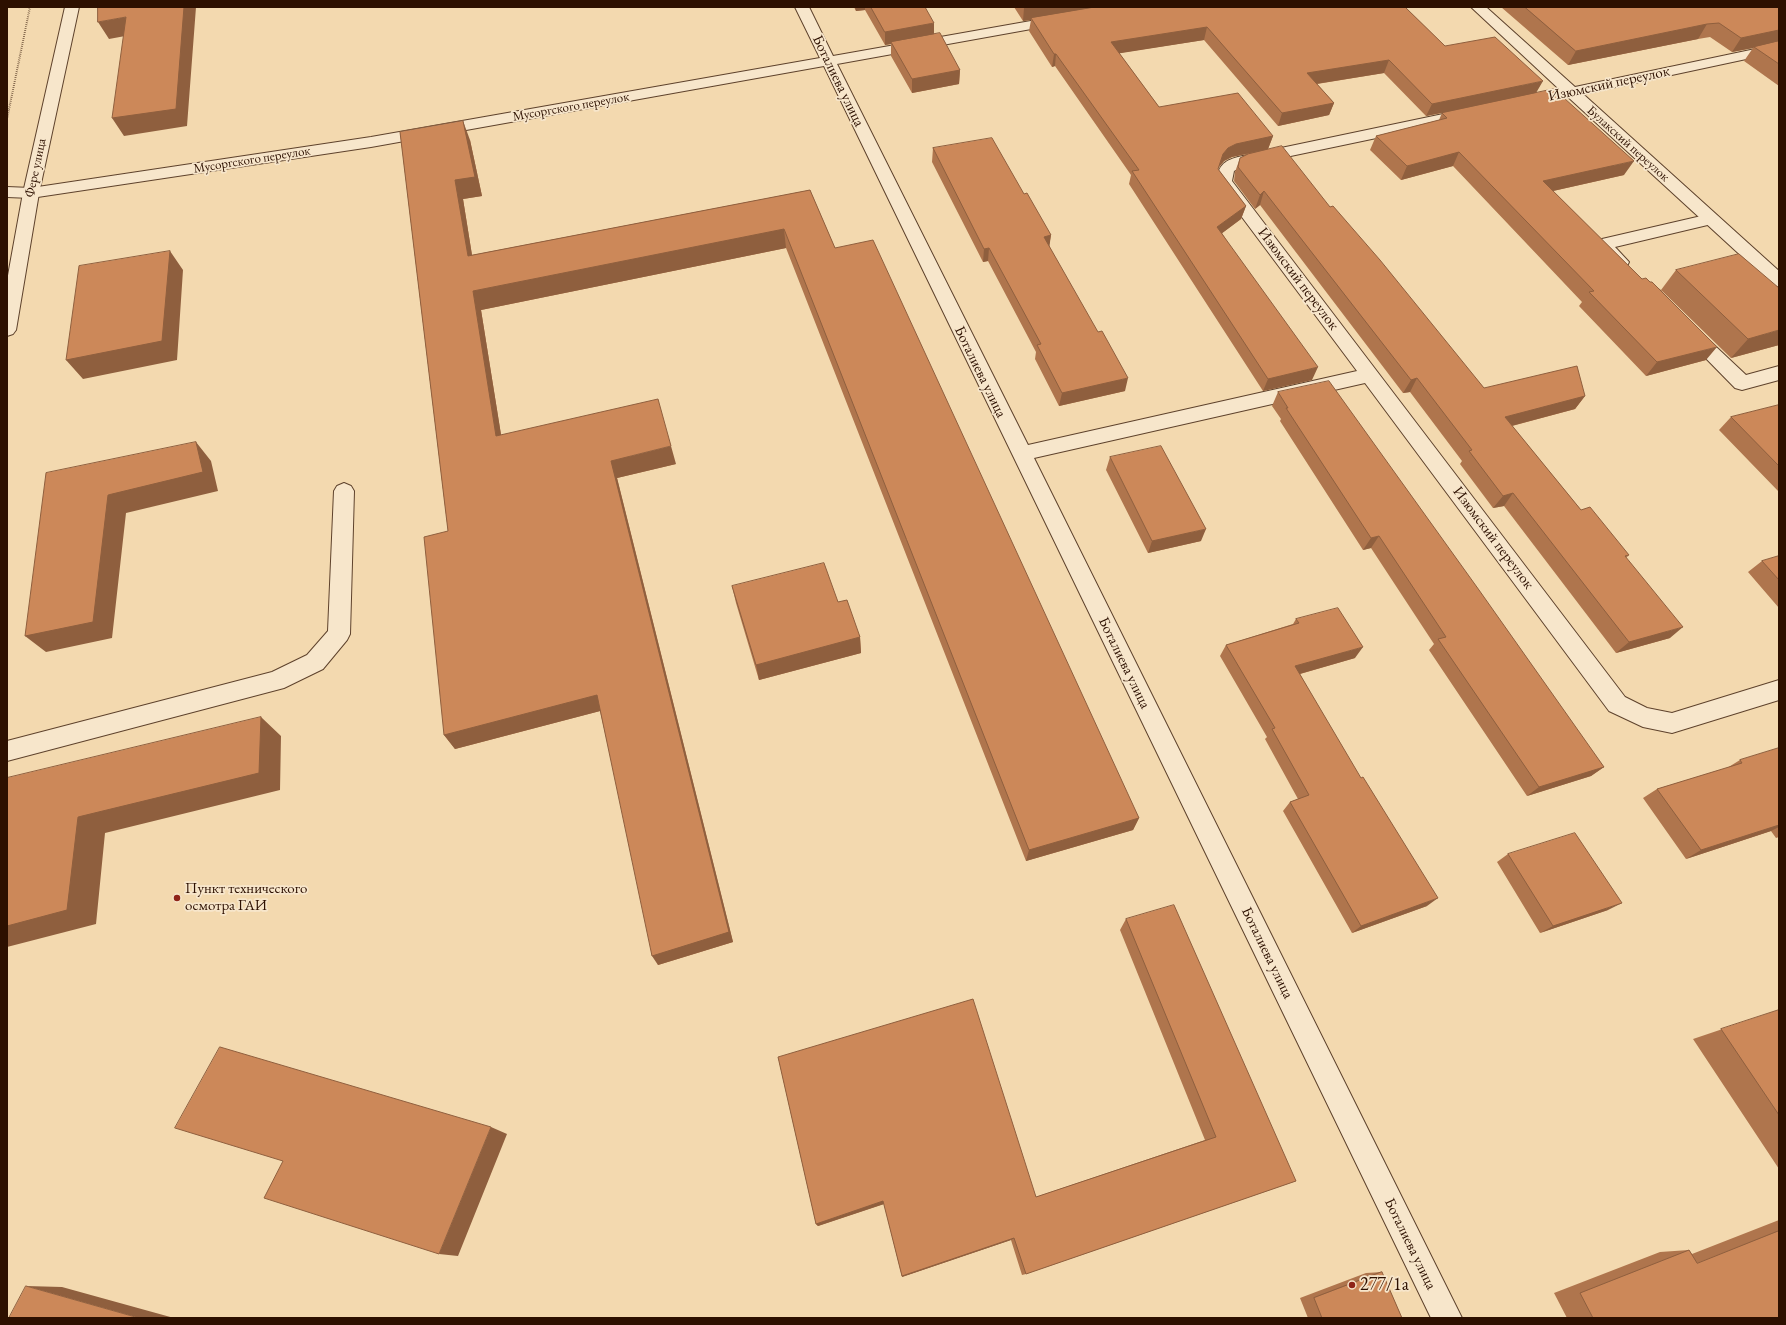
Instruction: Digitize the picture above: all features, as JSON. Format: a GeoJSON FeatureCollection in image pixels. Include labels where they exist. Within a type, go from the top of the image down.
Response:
{"type":"FeatureCollection","features":[{"type":"Feature","properties":{"kind":"street","name":"Фере улица"},"geometry":{"type":"LineString","coordinates":[[7,330],[12,276],[72,7]]}},
{"type":"Feature","properties":{"kind":"street","name":"Боталиева улица"},"geometry":{"type":"LineString","coordinates":[[802,7],[1447,1318]]}},
{"type":"Feature","properties":{"kind":"street","name":"Булакский переулок"},"geometry":{"type":"LineString","coordinates":[[1478,7],[1779,281]]}},
{"type":"Feature","properties":{"kind":"street","name":"Мусоргского переулок"},"geometry":{"type":"LineString","coordinates":[[7,192],[30,193],[371,142],[1071,18]]}},
{"type":"Feature","properties":{"kind":"street","name":"Изюмский переулок"},"geometry":{"type":"LineString","coordinates":[[1517,104],[1779,48]]}},
{"type":"Feature","properties":{"kind":"street","name":"Изюмский переулок"},"geometry":{"type":"LineString","coordinates":[[1486,110],[1238,162],[1226,169],[1224,181],[1617,704],[1643,717],[1672,723],[1779,690]]}},
{"type":"Feature","properties":{"kind":"street"},"geometry":{"type":"LineString","coordinates":[[1630,272],[1602,244],[1710,219]]}},
{"type":"Feature","properties":{"kind":"street"},"geometry":{"type":"LineString","coordinates":[[1681,322],[1742,383],[1779,373]]}},
{"type":"Feature","properties":{"kind":"street"},"geometry":{"type":"LineString","coordinates":[[1021,454],[1370,375]]}},
{"type":"Feature","properties":{"kind":"street"},"geometry":{"type":"LineString","coordinates":[[7,751],[276,681],[315,662],[339,634],[344,491]]}},
{"type":"Feature","properties":{"kind":"path"},"geometry":{"type":"LineString","coordinates":[[7,119],[30,7]]}},
{"type":"Feature","properties":{"kind":"building"},"geometry":{"type":"Polygon","coordinates":[[[98,7],[184,7],[176,109],[112,118],[126,17],[98,22],[98,7]]]}},
{"type":"Feature","properties":{"kind":"building"},"geometry":{"type":"Polygon","coordinates":[[[871,7],[925,7],[934,23],[885,32],[871,7]]]}},
{"type":"Feature","properties":{"kind":"building"},"geometry":{"type":"Polygon","coordinates":[[[1095,7],[1405,7],[1445,46],[1495,37],[1543,81],[1432,104],[1389,60],[1307,73],[1334,103],[1282,113],[1207,27],[1111,42],[1159,107],[1238,93],[1273,136],[1236,144],[1228,148],[1223,154],[1218,169],[1246,206],[1217,227],[1318,367],[1268,379],[1132,171],[1139,170],[1056,54],[1054,54],[1031,18],[1095,7]]]}},
{"type":"Feature","properties":{"kind":"building"},"geometry":{"type":"Polygon","coordinates":[[[1525,7],[1779,7],[1779,30],[1741,38],[1719,23],[1707,24],[1576,51],[1525,7]]]}},
{"type":"Feature","properties":{"kind":"building"},"geometry":{"type":"Polygon","coordinates":[[[940,33],[960,70],[912,79],[891,42],[940,33]]]}},
{"type":"Feature","properties":{"kind":"building"},"geometry":{"type":"Polygon","coordinates":[[[1779,41],[1779,64],[1754,47],[1779,41]]]}},
{"type":"Feature","properties":{"kind":"building"},"geometry":{"type":"Polygon","coordinates":[[[1554,89],[1634,161],[1543,181],[1642,279],[1646,278],[1652,282],[1717,347],[1657,362],[1589,292],[1594,291],[1459,152],[1407,166],[1376,136],[1447,118],[1442,113],[1554,89]]]}},
{"type":"Feature","properties":{"kind":"building"},"geometry":{"type":"Polygon","coordinates":[[[463,121],[475,177],[455,180],[468,256],[810,190],[835,248],[873,240],[1139,818],[1029,850],[784,229],[473,291],[496,436],[658,399],[671,446],[611,461],[729,932],[652,956],[597,695],[444,735],[424,537],[448,531],[400,132],[463,121]]]}},
{"type":"Feature","properties":{"kind":"building"},"geometry":{"type":"Polygon","coordinates":[[[992,138],[1024,194],[1027,193],[1051,235],[1044,237],[1098,332],[1102,331],[1128,378],[1062,393],[1037,345],[1041,344],[989,248],[984,249],[933,148],[992,138]]]}},
{"type":"Feature","properties":{"kind":"building"},"geometry":{"type":"Polygon","coordinates":[[[1282,146],[1330,207],[1333,206],[1380,260],[1484,388],[1577,366],[1585,396],[1505,417],[1581,510],[1590,507],[1629,555],[1625,556],[1683,627],[1629,642],[1513,493],[1503,496],[1469,451],[1472,450],[1417,378],[1411,380],[1264,191],[1260,195],[1238,167],[1240,158],[1248,154],[1282,146]]]}},
{"type":"Feature","properties":{"kind":"building"},"geometry":{"type":"Polygon","coordinates":[[[170,251],[162,341],[66,360],[79,266],[170,251]]]}},
{"type":"Feature","properties":{"kind":"building"},"geometry":{"type":"Polygon","coordinates":[[[1739,254],[1779,288],[1779,330],[1748,339],[1676,270],[1739,254]]]}},
{"type":"Feature","properties":{"kind":"building"},"geometry":{"type":"Polygon","coordinates":[[[1329,381],[1604,767],[1539,787],[1438,639],[1446,637],[1379,536],[1371,538],[1286,408],[1288,408],[1278,392],[1329,381]]]}},
{"type":"Feature","properties":{"kind":"building"},"geometry":{"type":"Polygon","coordinates":[[[1779,405],[1779,466],[1731,417],[1779,405]]]}},
{"type":"Feature","properties":{"kind":"building"},"geometry":{"type":"Polygon","coordinates":[[[196,442],[203,472],[108,495],[93,622],[25,636],[46,473],[196,442]]]}},
{"type":"Feature","properties":{"kind":"building"},"geometry":{"type":"Polygon","coordinates":[[[1161,446],[1206,529],[1152,541],[1110,457],[1161,446]]]}},
{"type":"Feature","properties":{"kind":"building"},"geometry":{"type":"Polygon","coordinates":[[[1779,556],[1779,580],[1762,561],[1779,556]]]}},
{"type":"Feature","properties":{"kind":"building"},"geometry":{"type":"Polygon","coordinates":[[[824,563],[838,602],[847,600],[860,637],[756,665],[732,586],[824,563]]]}},
{"type":"Feature","properties":{"kind":"building"},"geometry":{"type":"Polygon","coordinates":[[[1338,608],[1363,647],[1295,666],[1361,778],[1363,777],[1438,898],[1361,926],[1290,802],[1309,795],[1272,729],[1275,728],[1226,645],[1299,623],[1296,619],[1338,608]]]}},
{"type":"Feature","properties":{"kind":"building"},"geometry":{"type":"Polygon","coordinates":[[[261,717],[259,773],[78,817],[67,910],[7,926],[7,778],[261,717]]]}},
{"type":"Feature","properties":{"kind":"building"},"geometry":{"type":"Polygon","coordinates":[[[1779,748],[1779,825],[1701,850],[1657,789],[1742,763],[1740,760],[1779,748]]]}},
{"type":"Feature","properties":{"kind":"building"},"geometry":{"type":"Polygon","coordinates":[[[1575,833],[1622,903],[1553,926],[1508,854],[1575,833]]]}},
{"type":"Feature","properties":{"kind":"building"},"geometry":{"type":"Polygon","coordinates":[[[1174,905],[1296,1181],[1026,1274],[1014,1238],[902,1276],[883,1201],[816,1224],[778,1057],[973,999],[1036,1197],[1216,1137],[1126,919],[1174,905]]]}},
{"type":"Feature","properties":{"kind":"building"},"geometry":{"type":"Polygon","coordinates":[[[1779,1010],[1779,1115],[1721,1029],[1779,1010]]]}},
{"type":"Feature","properties":{"kind":"building"},"geometry":{"type":"Polygon","coordinates":[[[220,1047],[491,1127],[439,1254],[264,1198],[283,1161],[175,1128],[220,1047]]]}},
{"type":"Feature","properties":{"kind":"building"},"geometry":{"type":"Polygon","coordinates":[[[1779,1231],[1779,1318],[1593,1318],[1580,1293],[1689,1250],[1697,1263],[1779,1231]]]}},
{"type":"Feature","properties":{"kind":"building","name":"277/1а"},"geometry":{"type":"Polygon","coordinates":[[[1382,1272],[1402,1318],[1322,1318],[1314,1298],[1382,1272]]]}},
{"type":"Feature","properties":{"kind":"building"},"geometry":{"type":"Polygon","coordinates":[[[26,1286],[139,1318],[9,1318],[26,1286]]]}},
{"type":"Feature","properties":{"kind":"place","name":"Пункт технического осмотра ГАИ"},"geometry":{"type":"Point","coordinates":[177,898]}},
{"type":"Feature","properties":{"kind":"place","name":"277/1а"},"geometry":{"type":"Point","coordinates":[1352,1285]}}]}
